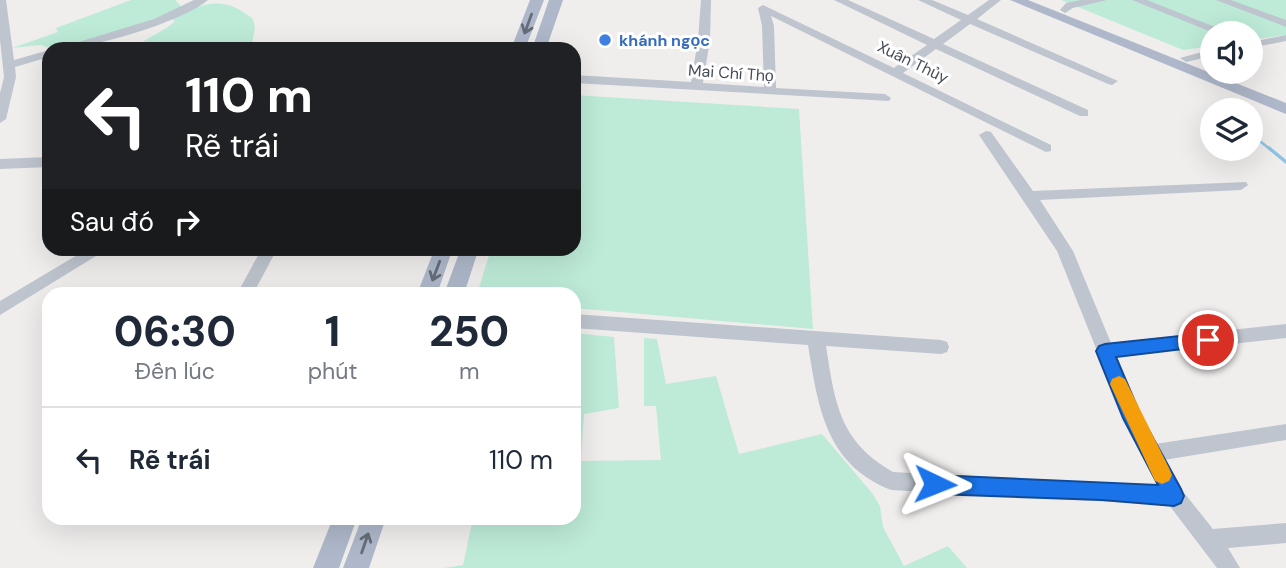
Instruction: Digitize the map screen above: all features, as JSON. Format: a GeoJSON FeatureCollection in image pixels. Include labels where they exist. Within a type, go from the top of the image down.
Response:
{"type":"FeatureCollection","features":[{"type":"Feature","properties":{"kind":"main road"},"geometry":{"type":"LineString","coordinates":[[521,42],[537,0]]}},
{"type":"Feature","properties":{"kind":"main road"},"geometry":{"type":"LineString","coordinates":[[541,42],[556,0]]}},
{"type":"Feature","properties":{"kind":"main road"},"geometry":{"type":"LineString","coordinates":[[1017,0],[1286,109]]}},
{"type":"Feature","properties":{"kind":"main road"},"geometry":{"type":"LineString","coordinates":[[1041,0],[1200,63]]}},
{"type":"Feature","properties":{"kind":"main road"},"geometry":{"type":"LineString","coordinates":[[1253,84],[1286,97]]}},
{"type":"Feature","properties":{"kind":"main road"},"geometry":{"type":"LineString","coordinates":[[430,287],[441,256]]}},
{"type":"Feature","properties":{"kind":"main road"},"geometry":{"type":"LineString","coordinates":[[456,287],[467,256]]}},
{"type":"Feature","properties":{"kind":"main road"},"geometry":{"type":"LineString","coordinates":[[326,568],[337,525]]}},
{"type":"Feature","properties":{"kind":"main road"},"geometry":{"type":"LineString","coordinates":[[356,568],[371,525]]}},
{"type":"Feature","properties":{"kind":"street"},"geometry":{"type":"LineString","coordinates":[[1,0],[9,92],[1,116]]}},
{"type":"Feature","properties":{"kind":"street"},"geometry":{"type":"LineString","coordinates":[[86,42],[158,21],[203,0]]}},
{"type":"Feature","properties":{"kind":"street"},"geometry":{"type":"LineString","coordinates":[[696,87],[704,40],[706,0]]}},
{"type":"Feature","properties":{"kind":"street"},"geometry":{"type":"LineString","coordinates":[[770,92],[768,26],[763,8],[778,0]]}},
{"type":"Feature","properties":{"kind":"street"},"geometry":{"type":"LineString","coordinates":[[839,0],[1084,113]]}},
{"type":"Feature","properties":{"kind":"street"},"geometry":{"type":"LineString","coordinates":[[923,0],[1112,81]]}},
{"type":"Feature","properties":{"kind":"street"},"geometry":{"type":"LineString","coordinates":[[895,73],[996,0]]}},
{"type":"Feature","properties":{"kind":"street"},"geometry":{"type":"LineString","coordinates":[[1065,10],[1070,5],[1102,0]]}},
{"type":"Feature","properties":{"kind":"street"},"geometry":{"type":"LineString","coordinates":[[1137,0],[1200,24]]}},
{"type":"Feature","properties":{"kind":"street"},"geometry":{"type":"LineString","coordinates":[[1221,0],[1286,24]]}},
{"type":"Feature","properties":{"kind":"street","name":"Xuân Thủy"},"geometry":{"type":"LineString","coordinates":[[763,8],[1046,148]]}},
{"type":"Feature","properties":{"kind":"street"},"geometry":{"type":"LineString","coordinates":[[1263,43],[1286,38]]}},
{"type":"Feature","properties":{"kind":"street"},"geometry":{"type":"LineString","coordinates":[[6,60],[42,54]]}},
{"type":"Feature","properties":{"kind":"street"},"geometry":{"type":"LineString","coordinates":[[1186,58],[1200,55]]}},
{"type":"Feature","properties":{"kind":"street","name":"Mai Chí Thọ"},"geometry":{"type":"LineString","coordinates":[[581,79],[885,98]]}},
{"type":"Feature","properties":{"kind":"street"},"geometry":{"type":"LineString","coordinates":[[986,135],[1065,251],[1150,454],[1174,496],[1230,568]]}},
{"type":"Feature","properties":{"kind":"street"},"geometry":{"type":"LineString","coordinates":[[0,164],[42,162]]}},
{"type":"Feature","properties":{"kind":"street"},"geometry":{"type":"LineString","coordinates":[[1029,196],[1241,185]]}},
{"type":"Feature","properties":{"kind":"street"},"geometry":{"type":"LineString","coordinates":[[0,309],[89,256]]}},
{"type":"Feature","properties":{"kind":"street"},"geometry":{"type":"LineString","coordinates":[[249,287],[266,256]]}},
{"type":"Feature","properties":{"kind":"street"},"geometry":{"type":"LineString","coordinates":[[581,322],[942,347]]}},
{"type":"Feature","properties":{"kind":"street"},"geometry":{"type":"LineString","coordinates":[[1105,351],[1286,331]]}},
{"type":"Feature","properties":{"kind":"street"},"geometry":{"type":"LineString","coordinates":[[816,339],[833,427],[847,447],[863,462],[891,481],[1174,496]]}},
{"type":"Feature","properties":{"kind":"street"},"geometry":{"type":"LineString","coordinates":[[1150,454],[1286,432]]}},
{"type":"Feature","properties":{"kind":"street"},"geometry":{"type":"LineString","coordinates":[[1209,540],[1286,533]]}},
{"type":"Feature","properties":{"kind":"green space"},"geometry":{"type":"Polygon","coordinates":[[[131,0],[175,0],[186,11],[205,5],[229,5],[253,19],[255,28],[252,42],[143,42],[171,25],[175,21],[172,19],[97,42],[42,42],[42,45],[12,48],[58,32],[56,28],[131,0]]]}},
{"type":"Feature","properties":{"kind":"green space"},"geometry":{"type":"Polygon","coordinates":[[[1061,0],[1286,0],[1286,35],[1263,38],[1263,21],[1200,21],[1200,48],[1183,50],[1061,0]]]}},
{"type":"Feature","properties":{"kind":"green space"},"geometry":{"type":"Polygon","coordinates":[[[581,95],[799,109],[813,329],[581,309],[581,287],[479,287],[489,256],[581,256],[581,95]]]}},
{"type":"Feature","properties":{"kind":"green space"},"geometry":{"type":"Polygon","coordinates":[[[581,334],[614,337],[619,408],[584,414],[581,461],[581,334]]]}},
{"type":"Feature","properties":{"kind":"green space"},"geometry":{"type":"Polygon","coordinates":[[[644,338],[657,339],[666,384],[716,376],[739,454],[822,434],[872,493],[880,506],[883,527],[904,566],[948,546],[967,568],[444,568],[463,565],[472,525],[581,525],[581,461],[661,460],[656,406],[644,406],[644,338]]]}},
{"type":"Feature","properties":{"kind":"waterway"},"geometry":{"type":"LineString","coordinates":[[1263,144],[1271,150]]}},
{"type":"Feature","properties":{"kind":"waterway"},"geometry":{"type":"LineString","coordinates":[[1269,148],[1286,162]]}},
{"type":"Feature","properties":{"kind":"slow traffic"},"geometry":{"type":"LineString","coordinates":[[1119,384],[1162,475]]}},
{"type":"Feature","properties":{"kind":"place","name":"khánh ngọc"},"geometry":{"type":"Point","coordinates":[605,40]}},
{"type":"Feature","properties":{"kind":"route"},"geometry":{"type":"LineString","coordinates":[[935,484],[1102,490],[1174,496],[1150,454],[1105,351],[1208,340]]}}]}
